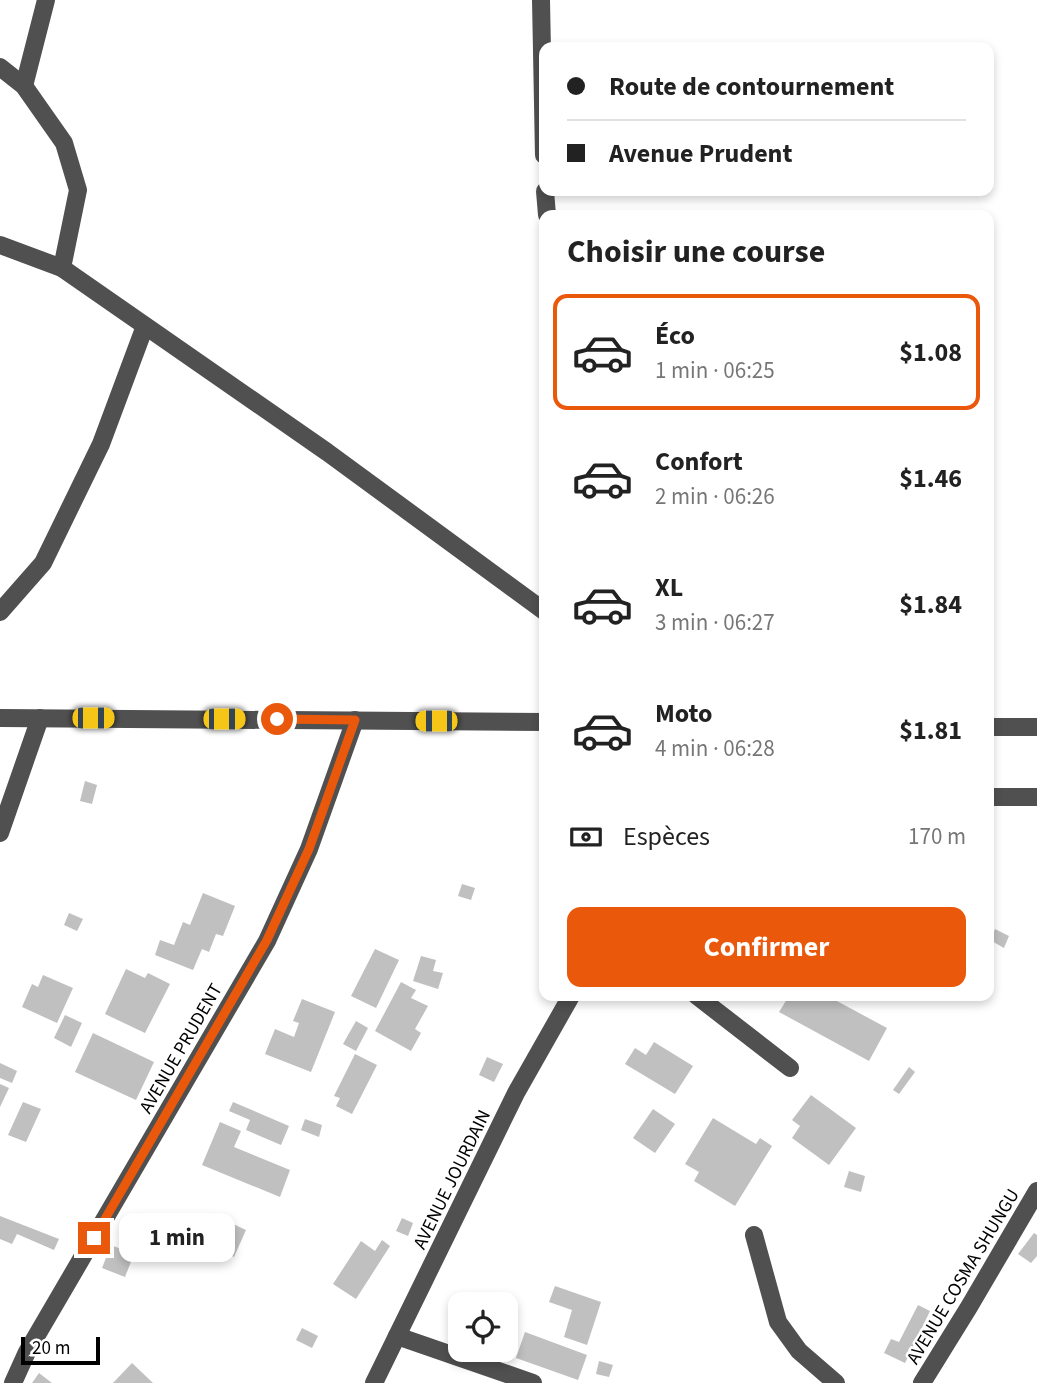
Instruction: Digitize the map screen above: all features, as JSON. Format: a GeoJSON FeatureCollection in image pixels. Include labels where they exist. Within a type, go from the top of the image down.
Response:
{"type":"FeatureCollection","features":[{"type":"Feature","properties":{"kind":"street"},"geometry":{"type":"LineString","coordinates":[[24,86],[46,0]]}},
{"type":"Feature","properties":{"kind":"street"},"geometry":{"type":"LineString","coordinates":[[541,0],[542,42]]}},
{"type":"Feature","properties":{"kind":"street"},"geometry":{"type":"LineString","coordinates":[[0,67],[24,86],[64,143],[78,190],[62,268]]}},
{"type":"Feature","properties":{"kind":"street"},"geometry":{"type":"LineString","coordinates":[[0,245],[62,268],[338,460],[539,607]]}},
{"type":"Feature","properties":{"kind":"street"},"geometry":{"type":"LineString","coordinates":[[0,612],[43,563],[101,444],[145,326]]}},
{"type":"Feature","properties":{"kind":"street"},"geometry":{"type":"LineString","coordinates":[[0,718],[539,722]]}},
{"type":"Feature","properties":{"kind":"street"},"geometry":{"type":"LineString","coordinates":[[0,833],[40,718]]}},
{"type":"Feature","properties":{"kind":"street","name":"AVENUE PRUDENT"},"geometry":{"type":"LineString","coordinates":[[13,1383],[27,1352],[267,940],[309,849],[355,720]]}},
{"type":"Feature","properties":{"kind":"street"},"geometry":{"type":"LineString","coordinates":[[994,726],[1037,727]]}},
{"type":"Feature","properties":{"kind":"street"},"geometry":{"type":"LineString","coordinates":[[994,797],[1037,797]]}},
{"type":"Feature","properties":{"kind":"street","name":"AVENUE JOURDAIN"},"geometry":{"type":"LineString","coordinates":[[374,1383],[516,1093],[568,1001]]}},
{"type":"Feature","properties":{"kind":"street"},"geometry":{"type":"LineString","coordinates":[[703,1001],[790,1068]]}},
{"type":"Feature","properties":{"kind":"street","name":"AVENUE COSMA SHUNGU"},"geometry":{"type":"LineString","coordinates":[[922,1383],[1037,1191]]}},
{"type":"Feature","properties":{"kind":"street"},"geometry":{"type":"LineString","coordinates":[[754,1235],[778,1322],[799,1350],[836,1383]]}},
{"type":"Feature","properties":{"kind":"street"},"geometry":{"type":"LineString","coordinates":[[397,1336],[533,1383]]}},
{"type":"Feature","properties":{"kind":"building"},"geometry":{"type":"Polygon","coordinates":[[[85,781],[97,785],[92,804],[80,801],[85,781]]]}},
{"type":"Feature","properties":{"kind":"building"},"geometry":{"type":"Polygon","coordinates":[[[462,884],[475,888],[471,900],[458,896],[462,884]]]}},
{"type":"Feature","properties":{"kind":"building"},"geometry":{"type":"Polygon","coordinates":[[[203,893],[235,906],[223,936],[216,934],[209,952],[202,949],[193,970],[155,955],[160,940],[174,945],[183,922],[190,925],[203,893]]]}},
{"type":"Feature","properties":{"kind":"building"},"geometry":{"type":"Polygon","coordinates":[[[69,913],[83,919],[77,931],[64,925],[69,913]]]}},
{"type":"Feature","properties":{"kind":"building"},"geometry":{"type":"Polygon","coordinates":[[[995,929],[1009,936],[1004,948],[994,942],[995,929]]]}},
{"type":"Feature","properties":{"kind":"building"},"geometry":{"type":"Polygon","coordinates":[[[375,949],[399,960],[376,1008],[351,996],[375,949]]]}},
{"type":"Feature","properties":{"kind":"building"},"geometry":{"type":"Polygon","coordinates":[[[421,956],[436,960],[433,971],[443,973],[438,989],[413,981],[421,956]]]}},
{"type":"Feature","properties":{"kind":"building"},"geometry":{"type":"Polygon","coordinates":[[[126,969],[145,978],[148,973],[170,984],[145,1033],[105,1014],[126,969]]]}},
{"type":"Feature","properties":{"kind":"building"},"geometry":{"type":"Polygon","coordinates":[[[43,975],[73,988],[57,1023],[22,1007],[32,984],[38,987],[43,975]]]}},
{"type":"Feature","properties":{"kind":"building"},"geometry":{"type":"Polygon","coordinates":[[[401,982],[416,990],[411,998],[428,1006],[415,1029],[421,1033],[411,1051],[375,1031],[401,982]]]}},
{"type":"Feature","properties":{"kind":"building"},"geometry":{"type":"Polygon","coordinates":[[[302,999],[335,1012],[311,1072],[265,1054],[275,1029],[294,1037],[299,1023],[293,1021],[302,999]]]}},
{"type":"Feature","properties":{"kind":"building"},"geometry":{"type":"Polygon","coordinates":[[[786,1001],[837,1001],[887,1028],[869,1061],[779,1012],[786,1001]]]}},
{"type":"Feature","properties":{"kind":"building"},"geometry":{"type":"Polygon","coordinates":[[[65,1015],[82,1023],[71,1047],[54,1038],[65,1015]]]}},
{"type":"Feature","properties":{"kind":"building"},"geometry":{"type":"Polygon","coordinates":[[[356,1021],[368,1028],[356,1051],[343,1044],[356,1021]]]}},
{"type":"Feature","properties":{"kind":"building"},"geometry":{"type":"Polygon","coordinates":[[[93,1033],[154,1062],[136,1100],[75,1072],[93,1033]]]}},
{"type":"Feature","properties":{"kind":"building"},"geometry":{"type":"Polygon","coordinates":[[[654,1042],[693,1066],[675,1094],[625,1064],[635,1048],[646,1055],[654,1042]]]}},
{"type":"Feature","properties":{"kind":"building"},"geometry":{"type":"Polygon","coordinates":[[[355,1054],[377,1065],[352,1114],[336,1106],[340,1098],[334,1096],[355,1054]]]}},
{"type":"Feature","properties":{"kind":"building"},"geometry":{"type":"Polygon","coordinates":[[[487,1057],[503,1064],[494,1082],[479,1075],[487,1057]]]}},
{"type":"Feature","properties":{"kind":"building"},"geometry":{"type":"Polygon","coordinates":[[[0,1063],[17,1071],[12,1083],[0,1078],[0,1063]]]}},
{"type":"Feature","properties":{"kind":"building"},"geometry":{"type":"Polygon","coordinates":[[[909,1067],[915,1072],[899,1094],[893,1090],[909,1067]]]}},
{"type":"Feature","properties":{"kind":"building"},"geometry":{"type":"Polygon","coordinates":[[[0,1084],[9,1088],[0,1107],[0,1084]]]}},
{"type":"Feature","properties":{"kind":"building"},"geometry":{"type":"Polygon","coordinates":[[[811,1095],[856,1128],[829,1165],[792,1138],[800,1126],[792,1120],[811,1095]]]}},
{"type":"Feature","properties":{"kind":"building"},"geometry":{"type":"Polygon","coordinates":[[[23,1102],[41,1109],[26,1142],[8,1135],[23,1102]]]}},
{"type":"Feature","properties":{"kind":"building"},"geometry":{"type":"Polygon","coordinates":[[[233,1102],[289,1126],[281,1145],[246,1130],[250,1120],[229,1111],[233,1102]]]}},
{"type":"Feature","properties":{"kind":"building"},"geometry":{"type":"Polygon","coordinates":[[[653,1109],[675,1124],[655,1153],[633,1138],[653,1109]]]}},
{"type":"Feature","properties":{"kind":"building"},"geometry":{"type":"Polygon","coordinates":[[[713,1118],[756,1144],[760,1138],[772,1146],[735,1206],[694,1181],[699,1172],[685,1164],[713,1118]]]}},
{"type":"Feature","properties":{"kind":"building"},"geometry":{"type":"Polygon","coordinates":[[[305,1119],[322,1125],[319,1137],[301,1130],[305,1119]]]}},
{"type":"Feature","properties":{"kind":"building"},"geometry":{"type":"Polygon","coordinates":[[[220,1122],[241,1131],[234,1147],[290,1170],[280,1197],[202,1165],[220,1122]]]}},
{"type":"Feature","properties":{"kind":"building"},"geometry":{"type":"Polygon","coordinates":[[[849,1171],[865,1176],[861,1192],[844,1187],[849,1171]]]}},
{"type":"Feature","properties":{"kind":"building"},"geometry":{"type":"Polygon","coordinates":[[[0,1216],[59,1239],[54,1250],[17,1234],[12,1244],[0,1239],[0,1216]]]}},
{"type":"Feature","properties":{"kind":"building"},"geometry":{"type":"Polygon","coordinates":[[[402,1218],[413,1223],[408,1236],[396,1231],[402,1218]]]}},
{"type":"Feature","properties":{"kind":"building"},"geometry":{"type":"Polygon","coordinates":[[[231,1223],[246,1230],[234,1257],[219,1250],[231,1223]]]}},
{"type":"Feature","properties":{"kind":"building"},"geometry":{"type":"Polygon","coordinates":[[[1034,1233],[1037,1235],[1037,1256],[1031,1263],[1018,1254],[1034,1233]]]}},
{"type":"Feature","properties":{"kind":"building"},"geometry":{"type":"Polygon","coordinates":[[[382,1240],[390,1246],[356,1299],[333,1284],[361,1241],[375,1251],[382,1240]]]}},
{"type":"Feature","properties":{"kind":"building"},"geometry":{"type":"Polygon","coordinates":[[[111,1245],[134,1254],[125,1277],[102,1268],[111,1245]]]}},
{"type":"Feature","properties":{"kind":"building"},"geometry":{"type":"Polygon","coordinates":[[[555,1286],[601,1302],[587,1345],[564,1337],[572,1310],[549,1302],[555,1286]]]}},
{"type":"Feature","properties":{"kind":"building"},"geometry":{"type":"Polygon","coordinates":[[[918,1305],[930,1311],[905,1363],[884,1353],[891,1339],[899,1342],[918,1305]]]}},
{"type":"Feature","properties":{"kind":"building"},"geometry":{"type":"Polygon","coordinates":[[[302,1328],[318,1336],[312,1348],[296,1340],[302,1328]]]}},
{"type":"Feature","properties":{"kind":"building"},"geometry":{"type":"Polygon","coordinates":[[[525,1332],[587,1355],[578,1380],[518,1359],[525,1332]]]}},
{"type":"Feature","properties":{"kind":"building"},"geometry":{"type":"Polygon","coordinates":[[[599,1361],[613,1365],[609,1377],[596,1374],[599,1361]]]}},
{"type":"Feature","properties":{"kind":"building"},"geometry":{"type":"Polygon","coordinates":[[[132,1363],[153,1383],[113,1383],[132,1363]]]}},
{"type":"Feature","properties":{"kind":"building"},"geometry":{"type":"Polygon","coordinates":[[[39,1373],[52,1383],[32,1383],[39,1373]]]}},
{"type":"Feature","properties":{"kind":"route"},"geometry":{"type":"LineString","coordinates":[[94,1238],[267,940],[309,849],[355,720],[277,719]]}}]}
